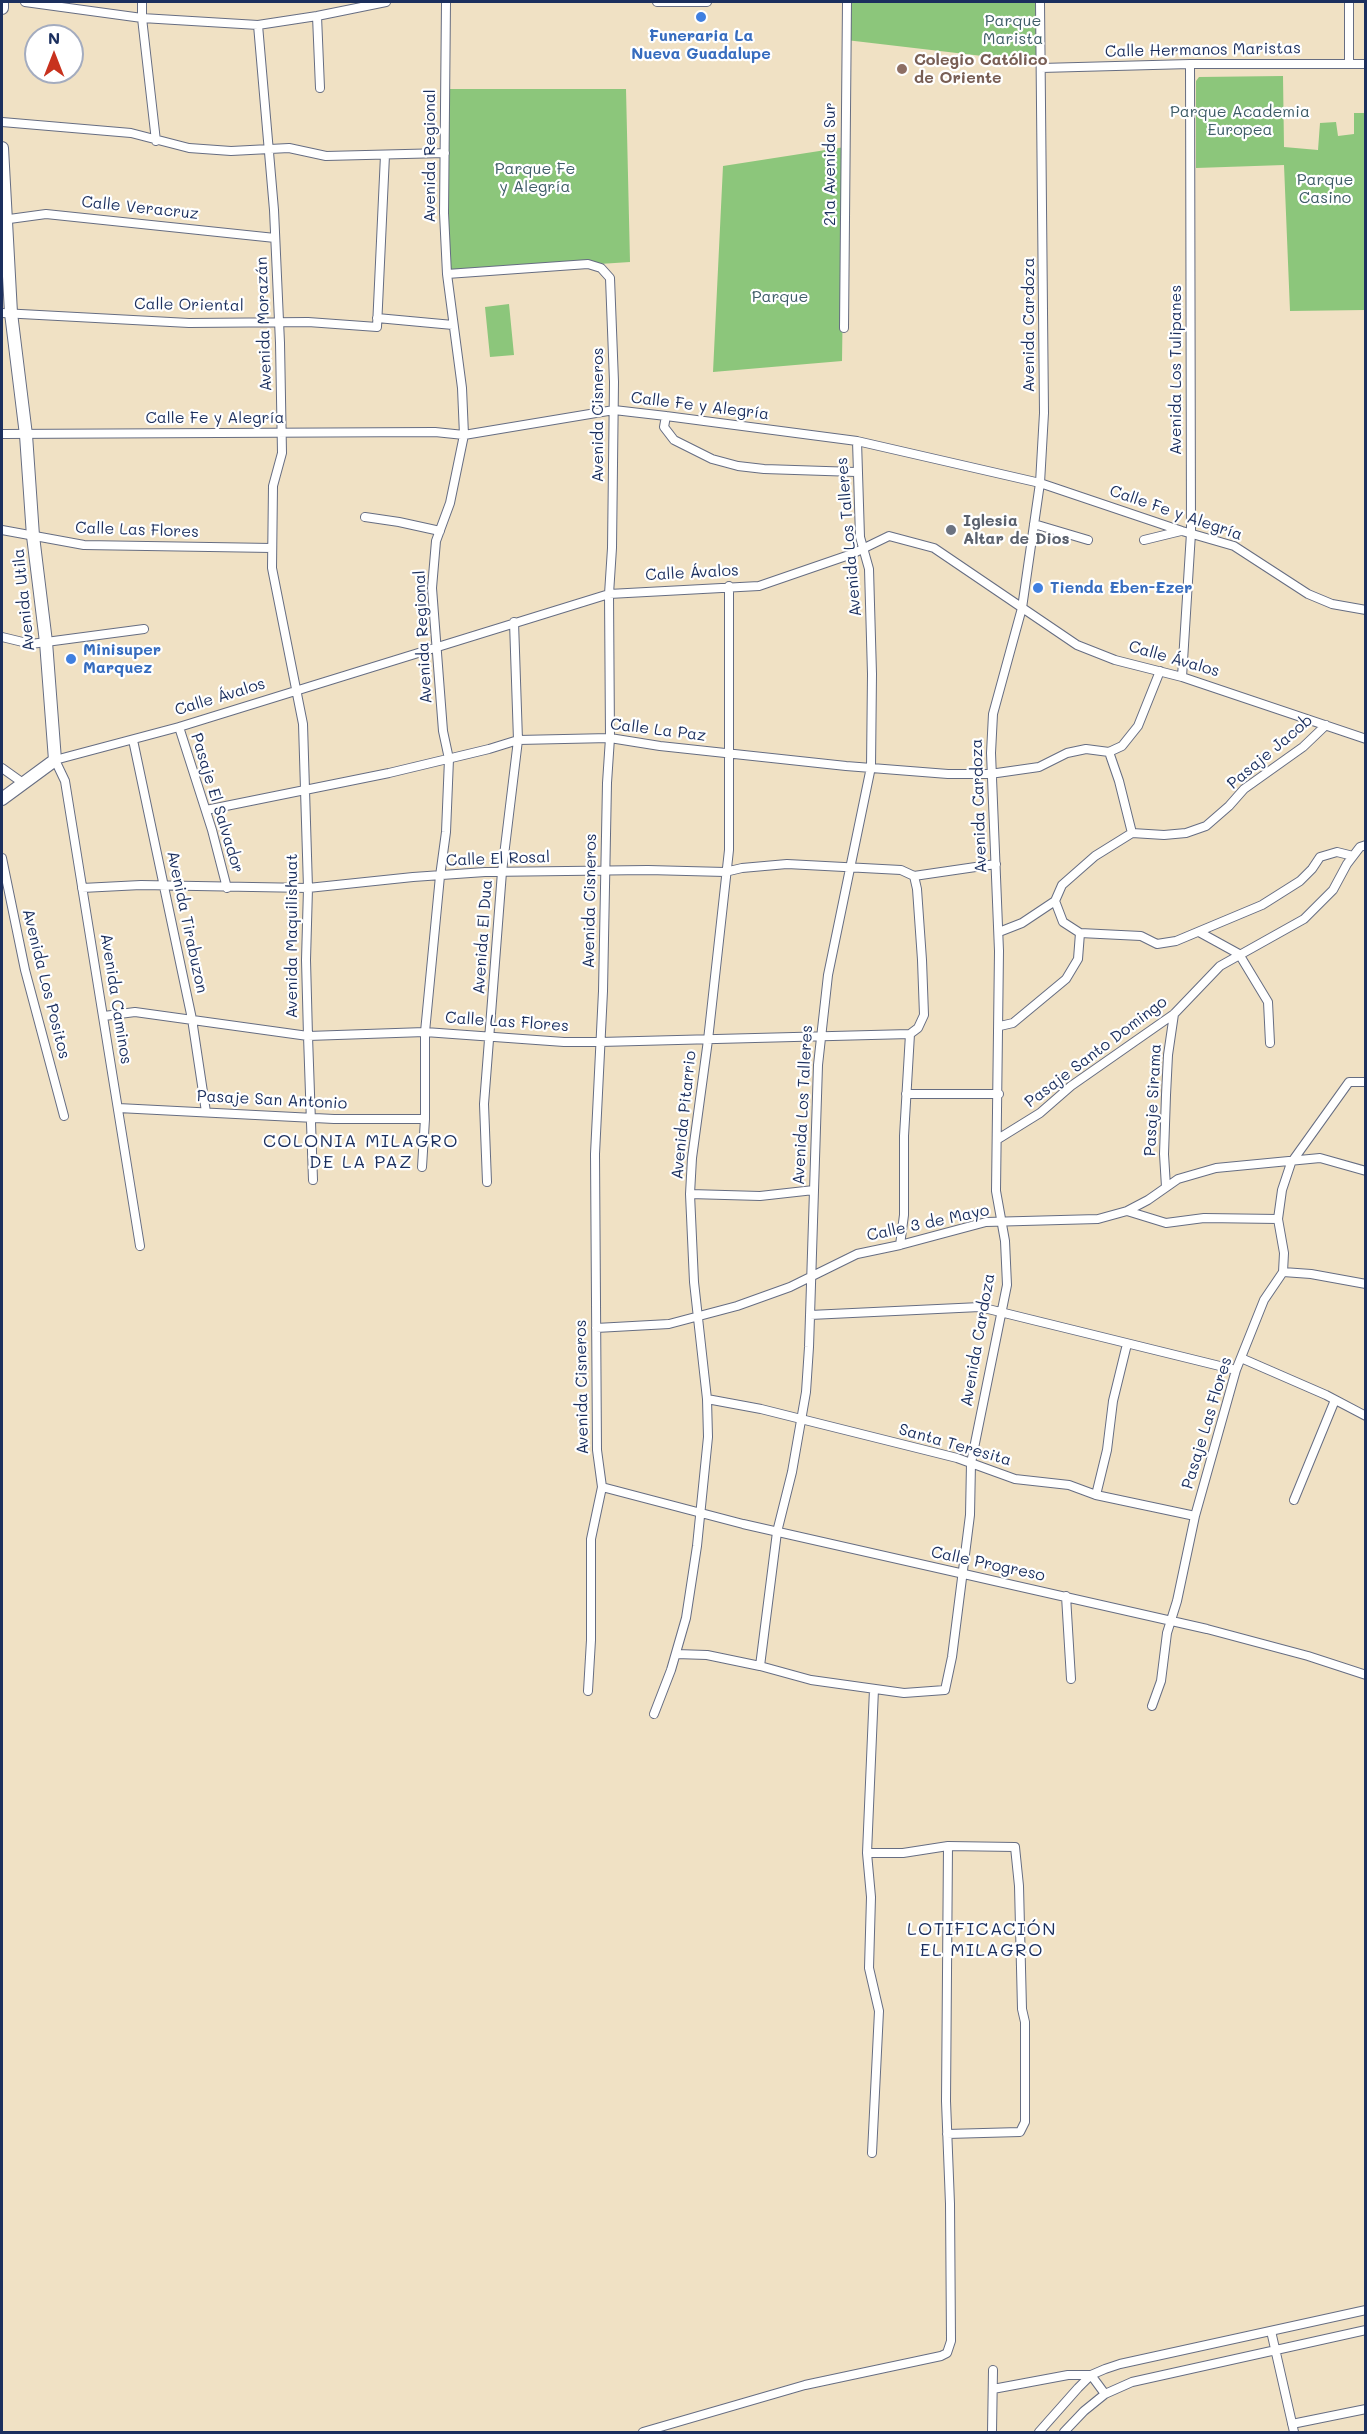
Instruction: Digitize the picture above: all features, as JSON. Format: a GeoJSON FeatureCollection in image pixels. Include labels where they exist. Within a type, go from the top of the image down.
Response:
{"type":"FeatureCollection","features":[{"type":"Feature","properties":{"kind":"street"},"geometry":{"type":"LineString","coordinates":[[2,2],[2,8]]}},
{"type":"Feature","properties":{"kind":"street"},"geometry":{"type":"LineString","coordinates":[[25,2],[142,18],[258,25],[386,2]]}},
{"type":"Feature","properties":{"kind":"street"},"geometry":{"type":"LineString","coordinates":[[142,2],[156,141]]}},
{"type":"Feature","properties":{"kind":"street","name":"Avenida Regional"},"geometry":{"type":"LineString","coordinates":[[422,1167],[425,1119],[425,1032],[446,832],[448,759],[443,731],[432,588],[435,541],[450,503],[464,435],[462,388],[447,274],[446,2]]}},
{"type":"Feature","properties":{"kind":"street"},"geometry":{"type":"LineString","coordinates":[[657,2],[707,2]]}},
{"type":"Feature","properties":{"kind":"street","name":"21a Avenida Sur"},"geometry":{"type":"LineString","coordinates":[[844,327],[847,2]]}},
{"type":"Feature","properties":{"kind":"street","name":"Avenida Cardoza"},"geometry":{"type":"LineString","coordinates":[[874,1689],[904,1693],[945,1690],[952,1657],[970,1515],[971,1463],[1007,1285],[1002,1222],[996,1191],[1000,1026],[999,932],[990,774],[993,714],[1023,608],[1040,483],[1044,412],[1040,2]]}},
{"type":"Feature","properties":{"kind":"street"},"geometry":{"type":"LineString","coordinates":[[1348,2],[1349,64]]}},
{"type":"Feature","properties":{"kind":"street"},"geometry":{"type":"LineString","coordinates":[[317,16],[320,88]]}},
{"type":"Feature","properties":{"kind":"street","name":"Avenida Morazán"},"geometry":{"type":"LineString","coordinates":[[258,25],[275,238],[282,432],[282,453],[273,486],[272,568],[297,692]]}},
{"type":"Feature","properties":{"kind":"street","name":"Calle Hermanos Maristas"},"geometry":{"type":"LineString","coordinates":[[1041,68],[1190,64],[1365,64]]}},
{"type":"Feature","properties":{"kind":"street","name":"Avenida Los Tulipanes"},"geometry":{"type":"LineString","coordinates":[[1182,677],[1191,533],[1190,64]]}},
{"type":"Feature","properties":{"kind":"street"},"geometry":{"type":"LineString","coordinates":[[2,122],[131,133],[189,148],[231,151],[289,148],[326,156],[445,153]]}},
{"type":"Feature","properties":{"kind":"street","name":"Avenida Utila"},"geometry":{"type":"LineString","coordinates":[[2,148],[6,313],[26,435],[33,536],[46,642],[55,760]]}},
{"type":"Feature","properties":{"kind":"street"},"geometry":{"type":"LineString","coordinates":[[377,323],[385,155]]}},
{"type":"Feature","properties":{"kind":"street","name":"Calle Veracruz"},"geometry":{"type":"LineString","coordinates":[[4,220],[46,214],[275,238]]}},
{"type":"Feature","properties":{"kind":"street","name":"Avenida Cisneros"},"geometry":{"type":"LineString","coordinates":[[447,274],[588,264],[601,268],[610,278],[614,410],[609,594],[610,738],[603,991],[595,1154],[597,1450],[602,1486],[591,1539],[591,1640],[588,1691]]}},
{"type":"Feature","properties":{"kind":"street","name":"Calle Oriental"},"geometry":{"type":"LineString","coordinates":[[6,313],[189,323],[279,321],[453,325]]}},
{"type":"Feature","properties":{"kind":"street","name":"Calle Fe y Alegría"},"geometry":{"type":"LineString","coordinates":[[2,434],[435,432],[464,435],[614,410],[666,416],[857,441],[1040,483],[1234,546],[1308,594],[1332,604],[1365,610]]}},
{"type":"Feature","properties":{"kind":"street"},"geometry":{"type":"LineString","coordinates":[[666,416],[664,427],[674,440],[712,459],[738,466],[764,469],[856,472]]}},
{"type":"Feature","properties":{"kind":"street","name":"Avenida Los Talleres"},"geometry":{"type":"LineString","coordinates":[[760,1666],[777,1532],[792,1472],[806,1392],[818,1065],[828,975],[871,767],[872,674],[869,569],[860,537],[856,472],[857,441]]}},
{"type":"Feature","properties":{"kind":"street"},"geometry":{"type":"LineString","coordinates":[[365,517],[440,531]]}},
{"type":"Feature","properties":{"kind":"street"},"geometry":{"type":"LineString","coordinates":[[1034,524],[1088,540]]}},
{"type":"Feature","properties":{"kind":"street","name":"Calle Las Flores"},"geometry":{"type":"LineString","coordinates":[[2,530],[84,545],[272,548]]}},
{"type":"Feature","properties":{"kind":"street"},"geometry":{"type":"LineString","coordinates":[[1144,540],[1182,531]]}},
{"type":"Feature","properties":{"kind":"street","name":"Calle Ávalos"},"geometry":{"type":"LineString","coordinates":[[2,799],[55,760],[179,728],[437,649],[514,622],[609,594],[759,586],[864,549],[889,536],[934,548],[1077,645],[1116,660],[1182,677],[1365,739]]}},
{"type":"Feature","properties":{"kind":"street","name":"Avenida Pitarrio"},"geometry":{"type":"LineString","coordinates":[[654,1714],[676,1654],[686,1618],[708,1437],[707,1399],[698,1316],[690,1194],[692,1158],[708,1040],[729,850],[729,586]]}},
{"type":"Feature","properties":{"kind":"street","name":"Avenida El Dua"},"geometry":{"type":"LineString","coordinates":[[487,1182],[484,1104],[502,872],[518,740],[514,622]]}},
{"type":"Feature","properties":{"kind":"street"},"geometry":{"type":"LineString","coordinates":[[2,637],[31,644],[144,629]]}},
{"type":"Feature","properties":{"kind":"street"},"geometry":{"type":"LineString","coordinates":[[999,932],[1022,923],[1055,901],[1062,885],[1095,856],[1132,833],[1111,756],[1138,726],[1160,671]]}},
{"type":"Feature","properties":{"kind":"street","name":"Avenida Maquilishuat"},"geometry":{"type":"LineString","coordinates":[[297,692],[303,724],[308,888],[306,960],[313,1180]]}},
{"type":"Feature","properties":{"kind":"street","name":"Pasaje Jacob"},"geometry":{"type":"LineString","coordinates":[[1132,833],[1164,835],[1185,833],[1206,826],[1244,789],[1303,747],[1326,725]]}},
{"type":"Feature","properties":{"kind":"street","name":"Pasaje El Salvador"},"geometry":{"type":"LineString","coordinates":[[179,728],[206,810],[227,888]]}},
{"type":"Feature","properties":{"kind":"street","name":"Calle La Paz"},"geometry":{"type":"LineString","coordinates":[[206,810],[305,791],[448,759],[518,740],[610,738],[729,753],[948,774],[990,774],[1038,767],[1067,753],[1086,749],[1111,756]]}},
{"type":"Feature","properties":{"kind":"street","name":"Avenida Tirabuzon"},"geometry":{"type":"LineString","coordinates":[[133,740],[192,1019],[206,1112]]}},
{"type":"Feature","properties":{"kind":"street","name":"Avenida Caminos"},"geometry":{"type":"LineString","coordinates":[[55,760],[65,782],[140,1246]]}},
{"type":"Feature","properties":{"kind":"street"},"geometry":{"type":"LineString","coordinates":[[2,768],[23,783]]}},
{"type":"Feature","properties":{"kind":"street","name":"Pasaje Santo Domingo"},"geometry":{"type":"LineString","coordinates":[[998,1139],[1040,1113],[1071,1086],[1174,1014],[1220,966],[1304,920],[1333,890],[1353,856],[1360,847],[1365,845]]}},
{"type":"Feature","properties":{"kind":"street"},"geometry":{"type":"LineString","coordinates":[[1055,901],[1063,922],[1080,933],[1141,936],[1157,944],[1176,941],[1234,918],[1284,893],[1312,868],[1320,857],[1337,852],[1353,856]]}},
{"type":"Feature","properties":{"kind":"street","name":"Avenida Los Positos"},"geometry":{"type":"LineString","coordinates":[[2,858],[25,970],[64,1116]]}},
{"type":"Feature","properties":{"kind":"street","name":"Calle El Rosal"},"geometry":{"type":"LineString","coordinates":[[82,888],[141,885],[308,888],[413,877],[502,872],[725,872],[787,864],[901,870],[914,876]]}},
{"type":"Feature","properties":{"kind":"street"},"geometry":{"type":"LineString","coordinates":[[900,1245],[906,1182],[904,1136],[910,1034],[918,1028],[924,1014],[917,889],[914,876],[996,864]]}},
{"type":"Feature","properties":{"kind":"street"},"geometry":{"type":"LineString","coordinates":[[1199,932],[1239,954],[1268,1002],[1270,1043]]}},
{"type":"Feature","properties":{"kind":"street"},"geometry":{"type":"LineString","coordinates":[[1000,1026],[1013,1023],[1066,979],[1078,959],[1080,933]]}},
{"type":"Feature","properties":{"kind":"street","name":"Calle Las Flores"},"geometry":{"type":"LineString","coordinates":[[104,1016],[135,1012],[308,1036],[425,1032],[600,1042],[910,1034]]}},
{"type":"Feature","properties":{"kind":"street","name":"Pasaje Sirama"},"geometry":{"type":"LineString","coordinates":[[1166,1188],[1164,1154],[1168,1065],[1174,1014]]}},
{"type":"Feature","properties":{"kind":"street"},"geometry":{"type":"LineString","coordinates":[[1365,1082],[1349,1082],[1293,1160],[1282,1190],[1278,1219],[1284,1253],[1283,1272],[1311,1274],[1365,1284]]}},
{"type":"Feature","properties":{"kind":"street"},"geometry":{"type":"LineString","coordinates":[[906,1095],[999,1094]]}},
{"type":"Feature","properties":{"kind":"street","name":"Pasaje San Antonio"},"geometry":{"type":"LineString","coordinates":[[118,1108],[311,1118],[425,1119]]}},
{"type":"Feature","properties":{"kind":"street","name":"Calle 3 de Mayo"},"geometry":{"type":"LineString","coordinates":[[596,1328],[669,1324],[737,1306],[790,1287],[857,1254],[986,1222],[1098,1219],[1126,1211],[1178,1179],[1216,1168],[1320,1158],[1365,1171]]}},
{"type":"Feature","properties":{"kind":"street"},"geometry":{"type":"LineString","coordinates":[[690,1194],[760,1196],[814,1190]]}},
{"type":"Feature","properties":{"kind":"street"},"geometry":{"type":"LineString","coordinates":[[1126,1211],[1166,1223],[1204,1218],[1278,1219]]}},
{"type":"Feature","properties":{"kind":"street","name":"Pasaje Las Flores"},"geometry":{"type":"LineString","coordinates":[[1152,1706],[1161,1681],[1167,1633],[1195,1516],[1236,1370],[1264,1300],[1283,1272]]}},
{"type":"Feature","properties":{"kind":"street"},"geometry":{"type":"LineString","coordinates":[[810,1315],[980,1307],[1236,1370]]}},
{"type":"Feature","properties":{"kind":"street"},"geometry":{"type":"LineString","coordinates":[[1096,1495],[1107,1450],[1113,1401],[1127,1344]]}},
{"type":"Feature","properties":{"kind":"street"},"geometry":{"type":"LineString","coordinates":[[1241,1358],[1365,1416]]}},
{"type":"Feature","properties":{"kind":"street","name":"Santa Teresita"},"geometry":{"type":"LineString","coordinates":[[707,1399],[761,1408],[971,1463],[1015,1479],[1069,1485],[1096,1495],[1195,1516]]}},
{"type":"Feature","properties":{"kind":"street"},"geometry":{"type":"LineString","coordinates":[[1294,1500],[1335,1400]]}},
{"type":"Feature","properties":{"kind":"street","name":"Calle Progreso"},"geometry":{"type":"LineString","coordinates":[[602,1486],[777,1532],[1171,1620],[1299,1653],[1365,1675]]}},
{"type":"Feature","properties":{"kind":"street"},"geometry":{"type":"LineString","coordinates":[[1066,1596],[1071,1679]]}},
{"type":"Feature","properties":{"kind":"street"},"geometry":{"type":"LineString","coordinates":[[676,1654],[707,1655],[811,1680],[874,1689],[867,1853],[871,1897],[868,1968],[879,2011],[872,2153]]}},
{"type":"Feature","properties":{"kind":"street"},"geometry":{"type":"LineString","coordinates":[[867,1853],[903,1853],[948,1846],[1015,1847],[1019,1886],[1022,2009],[1025,2022],[1025,2122],[1020,2133],[947,2133]]}},
{"type":"Feature","properties":{"kind":"street"},"geometry":{"type":"LineString","coordinates":[[643,2433],[805,2385],[947,2353],[951,2341],[947,2133],[948,1846]]}},
{"type":"Feature","properties":{"kind":"street"},"geometry":{"type":"LineString","coordinates":[[993,2389],[1068,2375],[1091,2375],[1120,2364],[1365,2310]]}},
{"type":"Feature","properties":{"kind":"street"},"geometry":{"type":"LineString","coordinates":[[1064,2433],[1084,2411],[1105,2394],[1132,2382],[1365,2330]]}},
{"type":"Feature","properties":{"kind":"street"},"geometry":{"type":"LineString","coordinates":[[1271,2331],[1293,2428],[1365,2409]]}},
{"type":"Feature","properties":{"kind":"street"},"geometry":{"type":"LineString","coordinates":[[992,2433],[993,2370]]}},
{"type":"Feature","properties":{"kind":"street"},"geometry":{"type":"LineString","coordinates":[[1091,2375],[1105,2394]]}},
{"type":"Feature","properties":{"kind":"street"},"geometry":{"type":"LineString","coordinates":[[1039,2433],[1091,2375]]}},
{"type":"Feature","properties":{"kind":"green space","name":"Parque Marista"},"geometry":{"type":"Polygon","coordinates":[[[847,2],[1040,2],[1042,63],[846,40],[847,2]]]}},
{"type":"Feature","properties":{"kind":"green space","name":"Parque Casino"},"geometry":{"type":"Polygon","coordinates":[[[1283,76],[1284,147],[1318,150],[1320,123],[1336,122],[1338,136],[1354,134],[1354,113],[1365,113],[1365,310],[1290,311],[1284,165],[1196,168],[1196,81],[1199,77],[1283,76]]]}},
{"type":"Feature","properties":{"kind":"green space","name":"Parque Fe y Alegría"},"geometry":{"type":"Polygon","coordinates":[[[445,89],[626,89],[630,262],[447,274],[445,89]]]}},
{"type":"Feature","properties":{"kind":"green space","name":"Parque"},"geometry":{"type":"Polygon","coordinates":[[[845,147],[842,361],[713,372],[723,166],[845,147]]]}},
{"type":"Feature","properties":{"kind":"green space"},"geometry":{"type":"Polygon","coordinates":[[[509,304],[514,355],[490,357],[485,307],[509,304]]]}},
{"type":"Feature","properties":{"kind":"place","name":"Funeraria La Nueva Guadalupe"},"geometry":{"type":"Point","coordinates":[701,17]}},
{"type":"Feature","properties":{"kind":"place","name":"Colegio Católico de Oriente"},"geometry":{"type":"Point","coordinates":[902,69]}},
{"type":"Feature","properties":{"kind":"place","name":"Iglesia Altar de Dios"},"geometry":{"type":"Point","coordinates":[951,530]}},
{"type":"Feature","properties":{"kind":"place","name":"Tienda Eben-Ezer"},"geometry":{"type":"Point","coordinates":[1038,588]}},
{"type":"Feature","properties":{"kind":"place","name":"Minisuper Marquez"},"geometry":{"type":"Point","coordinates":[71,659]}},
{"type":"Feature","properties":{"kind":"district","name":"COLONIA MILAGRO DE LA PAZ"},"geometry":{"type":"Point","coordinates":[361,1151]}},
{"type":"Feature","properties":{"kind":"district","name":"LOTIFICACIÓN EL MILAGRO"},"geometry":{"type":"Point","coordinates":[982,1939]}},
{"type":"Feature","properties":{"kind":"park label","name":"Parque Academia Europea"},"geometry":{"type":"Point","coordinates":[1240,121]}}]}
